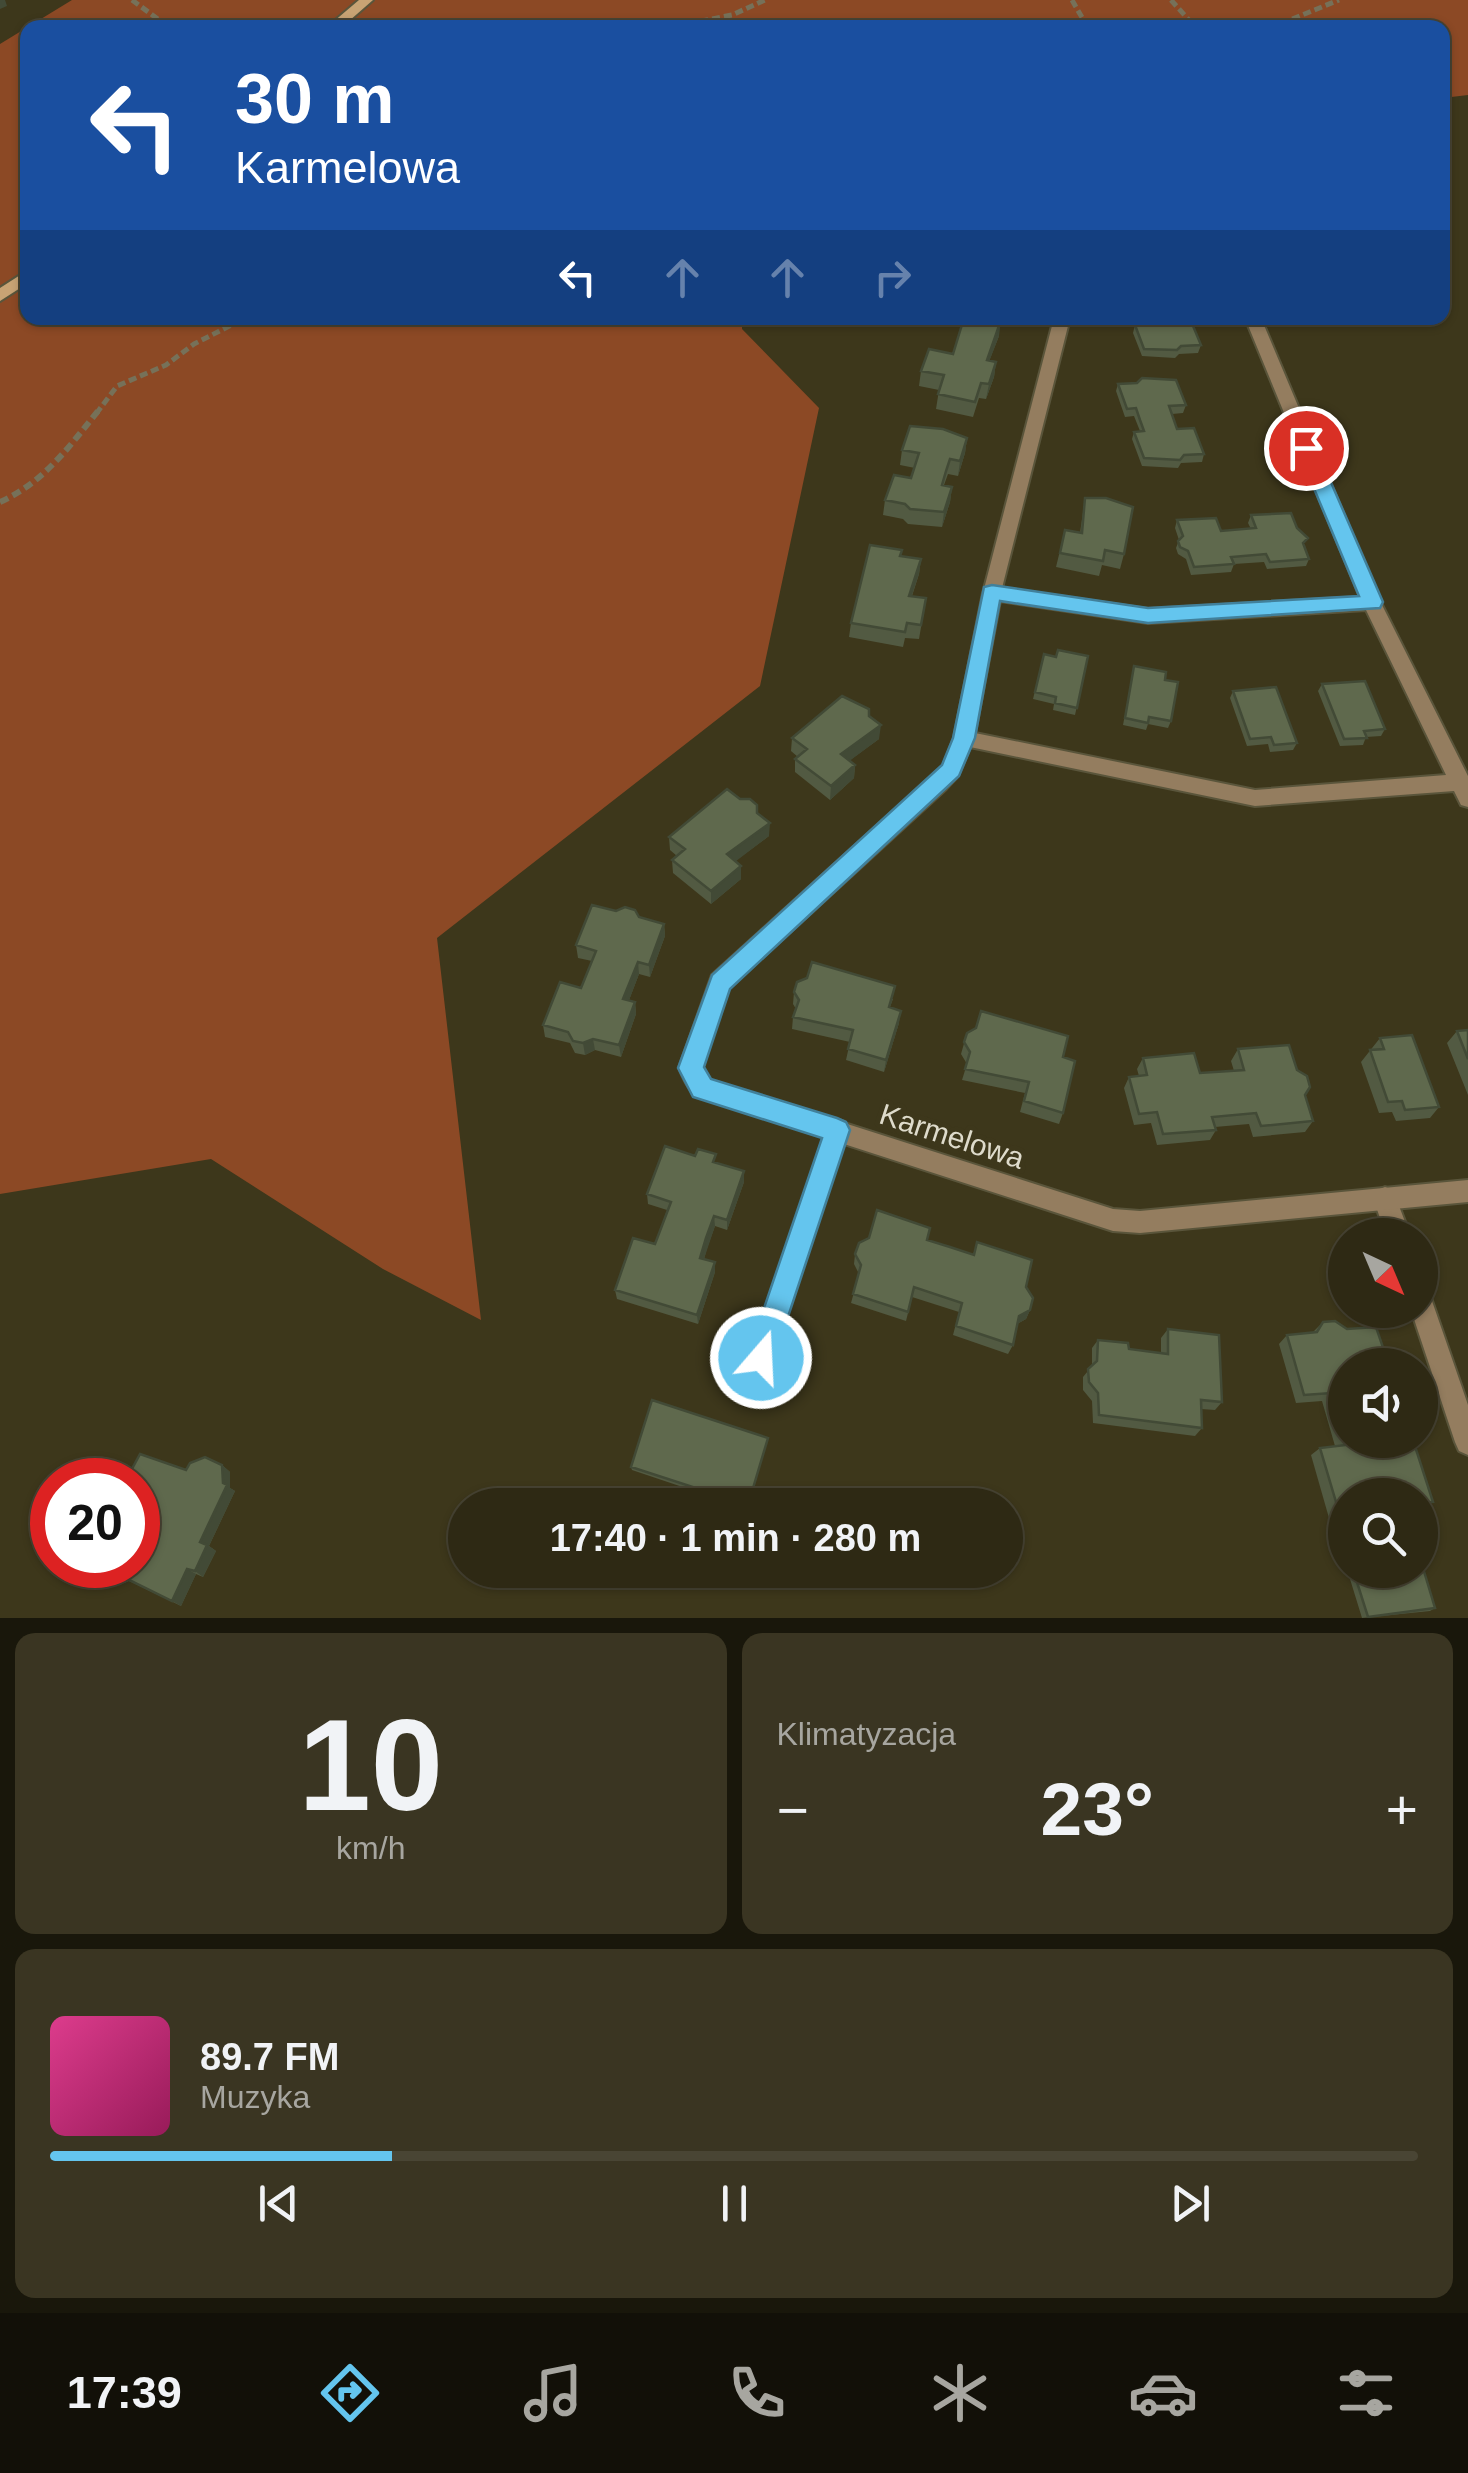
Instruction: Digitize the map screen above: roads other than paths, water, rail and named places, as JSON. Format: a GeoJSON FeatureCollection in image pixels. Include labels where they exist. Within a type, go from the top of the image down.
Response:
{"type":"FeatureCollection","features":[{"type":"Feature","properties":{"kind":"street"},"geometry":{"type":"LineString","coordinates":[[342,20],[367,0]]}},
{"type":"Feature","properties":{"kind":"street","name":"Karmelowa"},"geometry":{"type":"LineString","coordinates":[[1060,325],[992,592],[964,738],[951,770],[733,968],[711,1000],[690,1068],[702,1088],[1113,1220],[1140,1222],[1468,1191]]}},
{"type":"Feature","properties":{"kind":"street"},"geometry":{"type":"LineString","coordinates":[[964,738],[1255,798],[1465,790],[1372,602],[1256,325]]}},
{"type":"Feature","properties":{"kind":"street"},"geometry":{"type":"LineString","coordinates":[[992,592],[1148,616],[1372,602]]}},
{"type":"Feature","properties":{"kind":"street"},"geometry":{"type":"LineString","coordinates":[[761,1358],[837,1130]]}},
{"type":"Feature","properties":{"kind":"street"},"geometry":{"type":"LineString","coordinates":[[1385,1198],[1392,1218]]}},
{"type":"Feature","properties":{"kind":"street"},"geometry":{"type":"LineString","coordinates":[[1429,1328],[1468,1442]]}}]}
